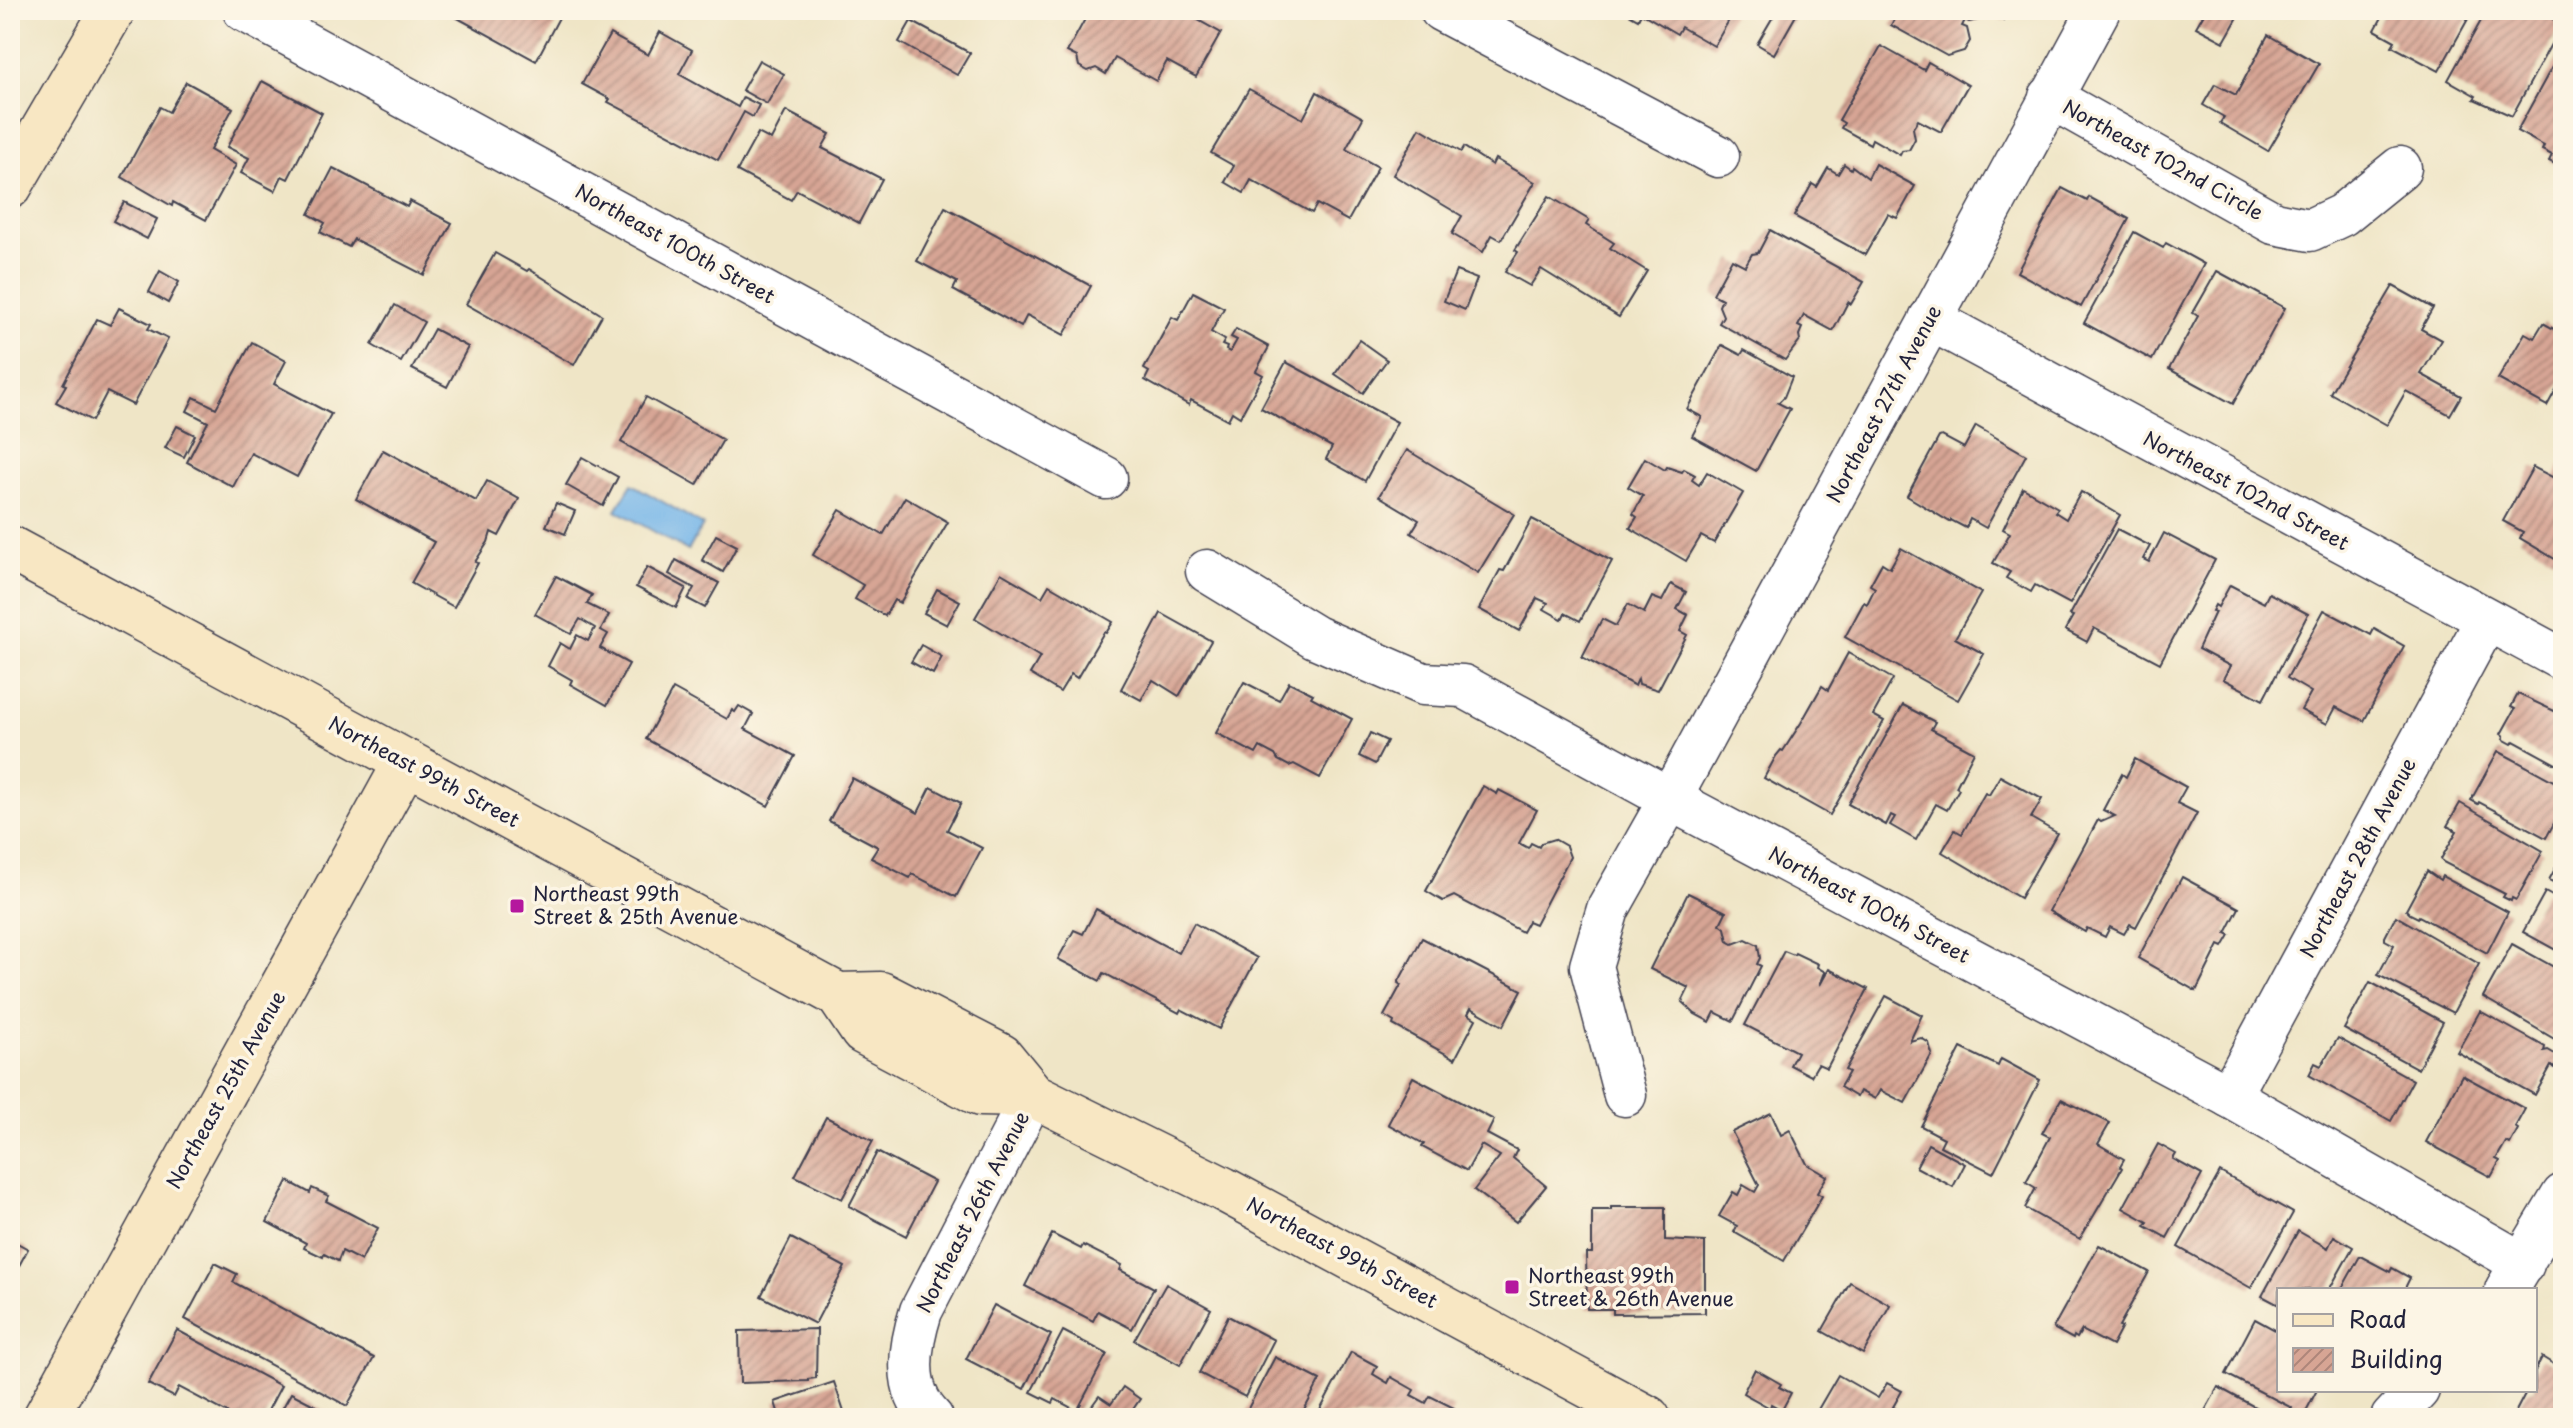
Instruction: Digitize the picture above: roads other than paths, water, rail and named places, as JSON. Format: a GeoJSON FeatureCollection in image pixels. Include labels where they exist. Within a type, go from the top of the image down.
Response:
{"type":"FeatureCollection","features":[{"type":"Feature","properties":{"kind":"main road"},"geometry":{"type":"LineString","coordinates":[[10,186],[113,10]]}},
{"type":"Feature","properties":{"kind":"main road","name":"Northeast 99th Street"},"geometry":{"type":"LineString","coordinates":[[10,548],[838,995],[863,1032],[980,1094],[1033,1095],[1223,1189],[1648,1418]]}},
{"type":"Feature","properties":{"kind":"main road","name":"Northeast 25th Avenue"},"geometry":{"type":"LineString","coordinates":[[45,1418],[406,762]]}},
{"type":"Feature","properties":{"kind":"street","name":"Northeast 100th Street"},"geometry":{"type":"LineString","coordinates":[[244,10],[1106,478]]}},
{"type":"Feature","properties":{"kind":"street"},"geometry":{"type":"LineString","coordinates":[[1441,10],[1718,156]]}},
{"type":"Feature","properties":{"kind":"street","name":"Northeast 27th Avenue"},"geometry":{"type":"LineString","coordinates":[[1625,1095],[1591,966],[1608,909],[2099,10]]}},
{"type":"Feature","properties":{"kind":"street","name":"Northeast 102nd Circle"},"geometry":{"type":"LineString","coordinates":[[2050,97],[2274,223],[2310,230],[2342,215],[2400,168]]}},
{"type":"Feature","properties":{"kind":"street","name":"Northeast 102nd Street"},"geometry":{"type":"LineString","coordinates":[[1930,319],[2563,660]]}},
{"type":"Feature","properties":{"kind":"street","name":"Northeast 100th Street"},"geometry":{"type":"LineString","coordinates":[[1207,571],[1315,637],[1423,684],[1463,686],[2229,1096],[2515,1277]]}},
{"type":"Feature","properties":{"kind":"street","name":"Northeast 28th Avenue"},"geometry":{"type":"LineString","coordinates":[[2229,1096],[2486,621]]}},
{"type":"Feature","properties":{"kind":"street","name":"Northeast 26th Avenue"},"geometry":{"type":"LineString","coordinates":[[932,1418],[914,1391],[911,1377],[913,1337],[921,1311],[1033,1095]]}},
{"type":"Feature","properties":{"kind":"street"},"geometry":{"type":"LineString","coordinates":[[2515,1277],[2563,1195]]}},
{"type":"Feature","properties":{"kind":"street"},"geometry":{"type":"LineString","coordinates":[[2392,1418],[2416,1392]]}},
{"type":"Feature","properties":{"kind":"water"},"geometry":{"type":"Polygon","coordinates":[[[632,484],[703,525],[688,551],[616,510],[632,484]]]}},
{"type":"Feature","properties":{"kind":"place","name":"Northeast 99th Street & 25th Avenue"},"geometry":{"type":"Point","coordinates":[517,906]}},
{"type":"Feature","properties":{"kind":"place","name":"Northeast 99th Street & 26th Avenue"},"geometry":{"type":"Point","coordinates":[1512,1287]}}]}
